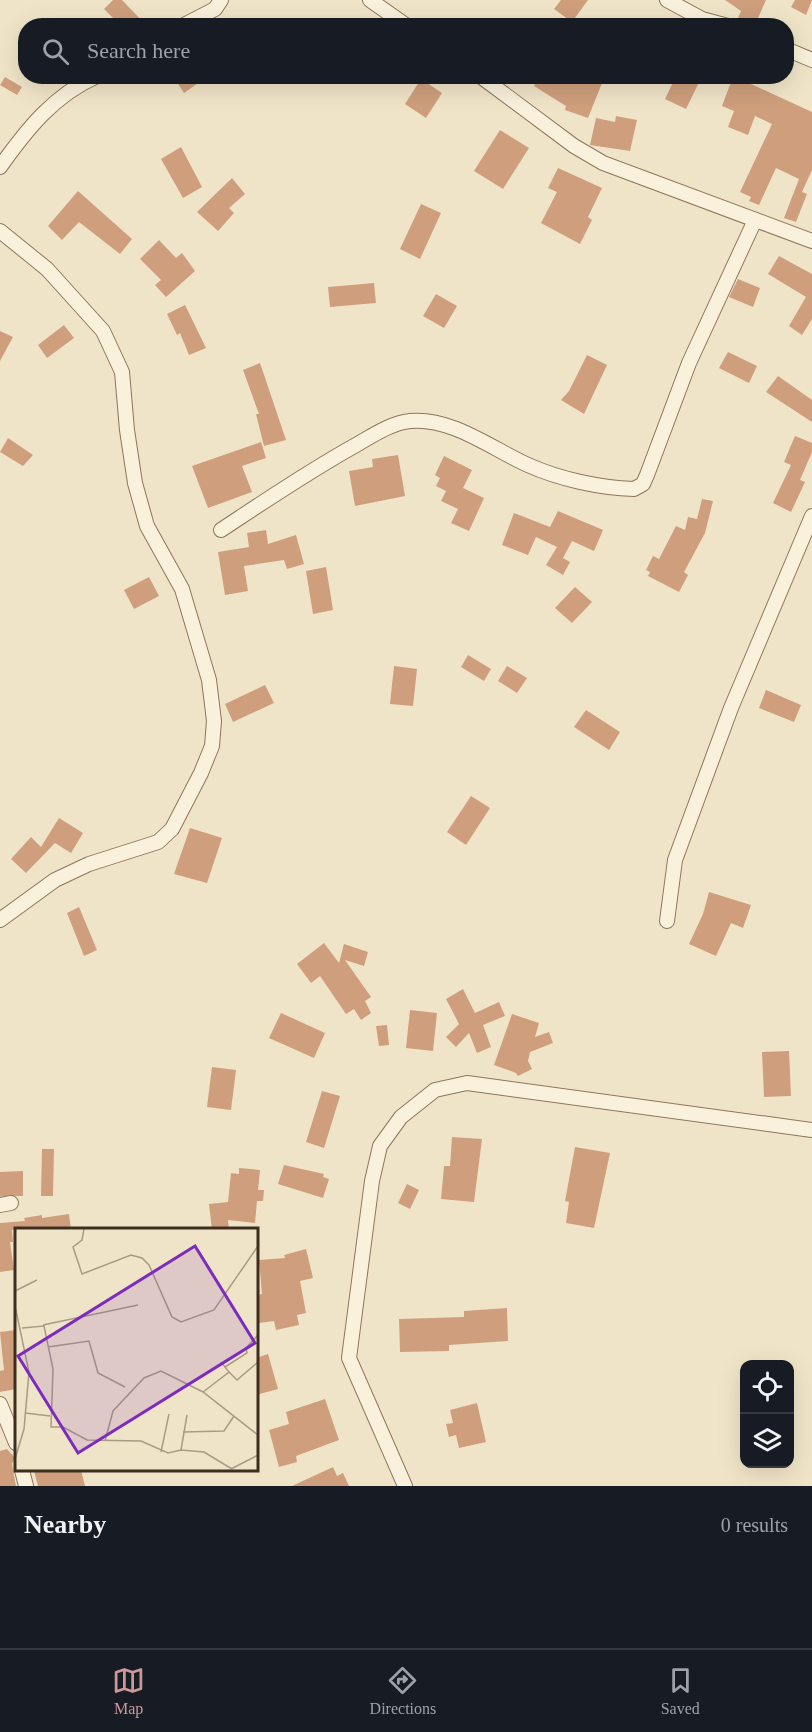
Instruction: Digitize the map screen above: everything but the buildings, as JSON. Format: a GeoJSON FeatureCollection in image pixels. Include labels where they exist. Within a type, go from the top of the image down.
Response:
{"type":"FeatureCollection","features":[{"type":"Feature","properties":{"kind":"street"},"geometry":{"type":"LineString","coordinates":[[198,18],[215,9],[221,0]]}},
{"type":"Feature","properties":{"kind":"street"},"geometry":{"type":"LineString","coordinates":[[370,0],[396,18]]}},
{"type":"Feature","properties":{"kind":"street"},"geometry":{"type":"LineString","coordinates":[[667,0],[700,18]]}},
{"type":"Feature","properties":{"kind":"street"},"geometry":{"type":"LineString","coordinates":[[794,52],[812,60]]}},
{"type":"Feature","properties":{"kind":"street"},"geometry":{"type":"LineString","coordinates":[[0,166],[49,105],[84,84]]}},
{"type":"Feature","properties":{"kind":"street"},"geometry":{"type":"LineString","coordinates":[[491,84],[574,146],[603,163],[812,241]]}},
{"type":"Feature","properties":{"kind":"street"},"geometry":{"type":"LineString","coordinates":[[221,530],[324,462],[381,431],[409,422],[433,423],[470,435],[530,466],[574,479],[626,489],[634,489],[643,484],[689,363],[755,220]]}},
{"type":"Feature","properties":{"kind":"street"},"geometry":{"type":"LineString","coordinates":[[0,231],[47,269],[104,331],[122,372],[127,430],[144,516],[147,526],[182,589],[209,680],[214,721],[212,746],[197,782],[172,829],[158,842],[89,864],[55,880],[0,920]]}},
{"type":"Feature","properties":{"kind":"street"},"geometry":{"type":"LineString","coordinates":[[667,921],[675,860],[731,708],[812,516]]}},
{"type":"Feature","properties":{"kind":"street"},"geometry":{"type":"LineString","coordinates":[[405,1486],[349,1358],[372,1181],[380,1146],[401,1117],[435,1090],[467,1083],[812,1130]]}},
{"type":"Feature","properties":{"kind":"street"},"geometry":{"type":"LineString","coordinates":[[0,1404],[15,1441]]}},
{"type":"Feature","properties":{"kind":"street"},"geometry":{"type":"LineString","coordinates":[[22,1471],[26,1486]]}}]}
